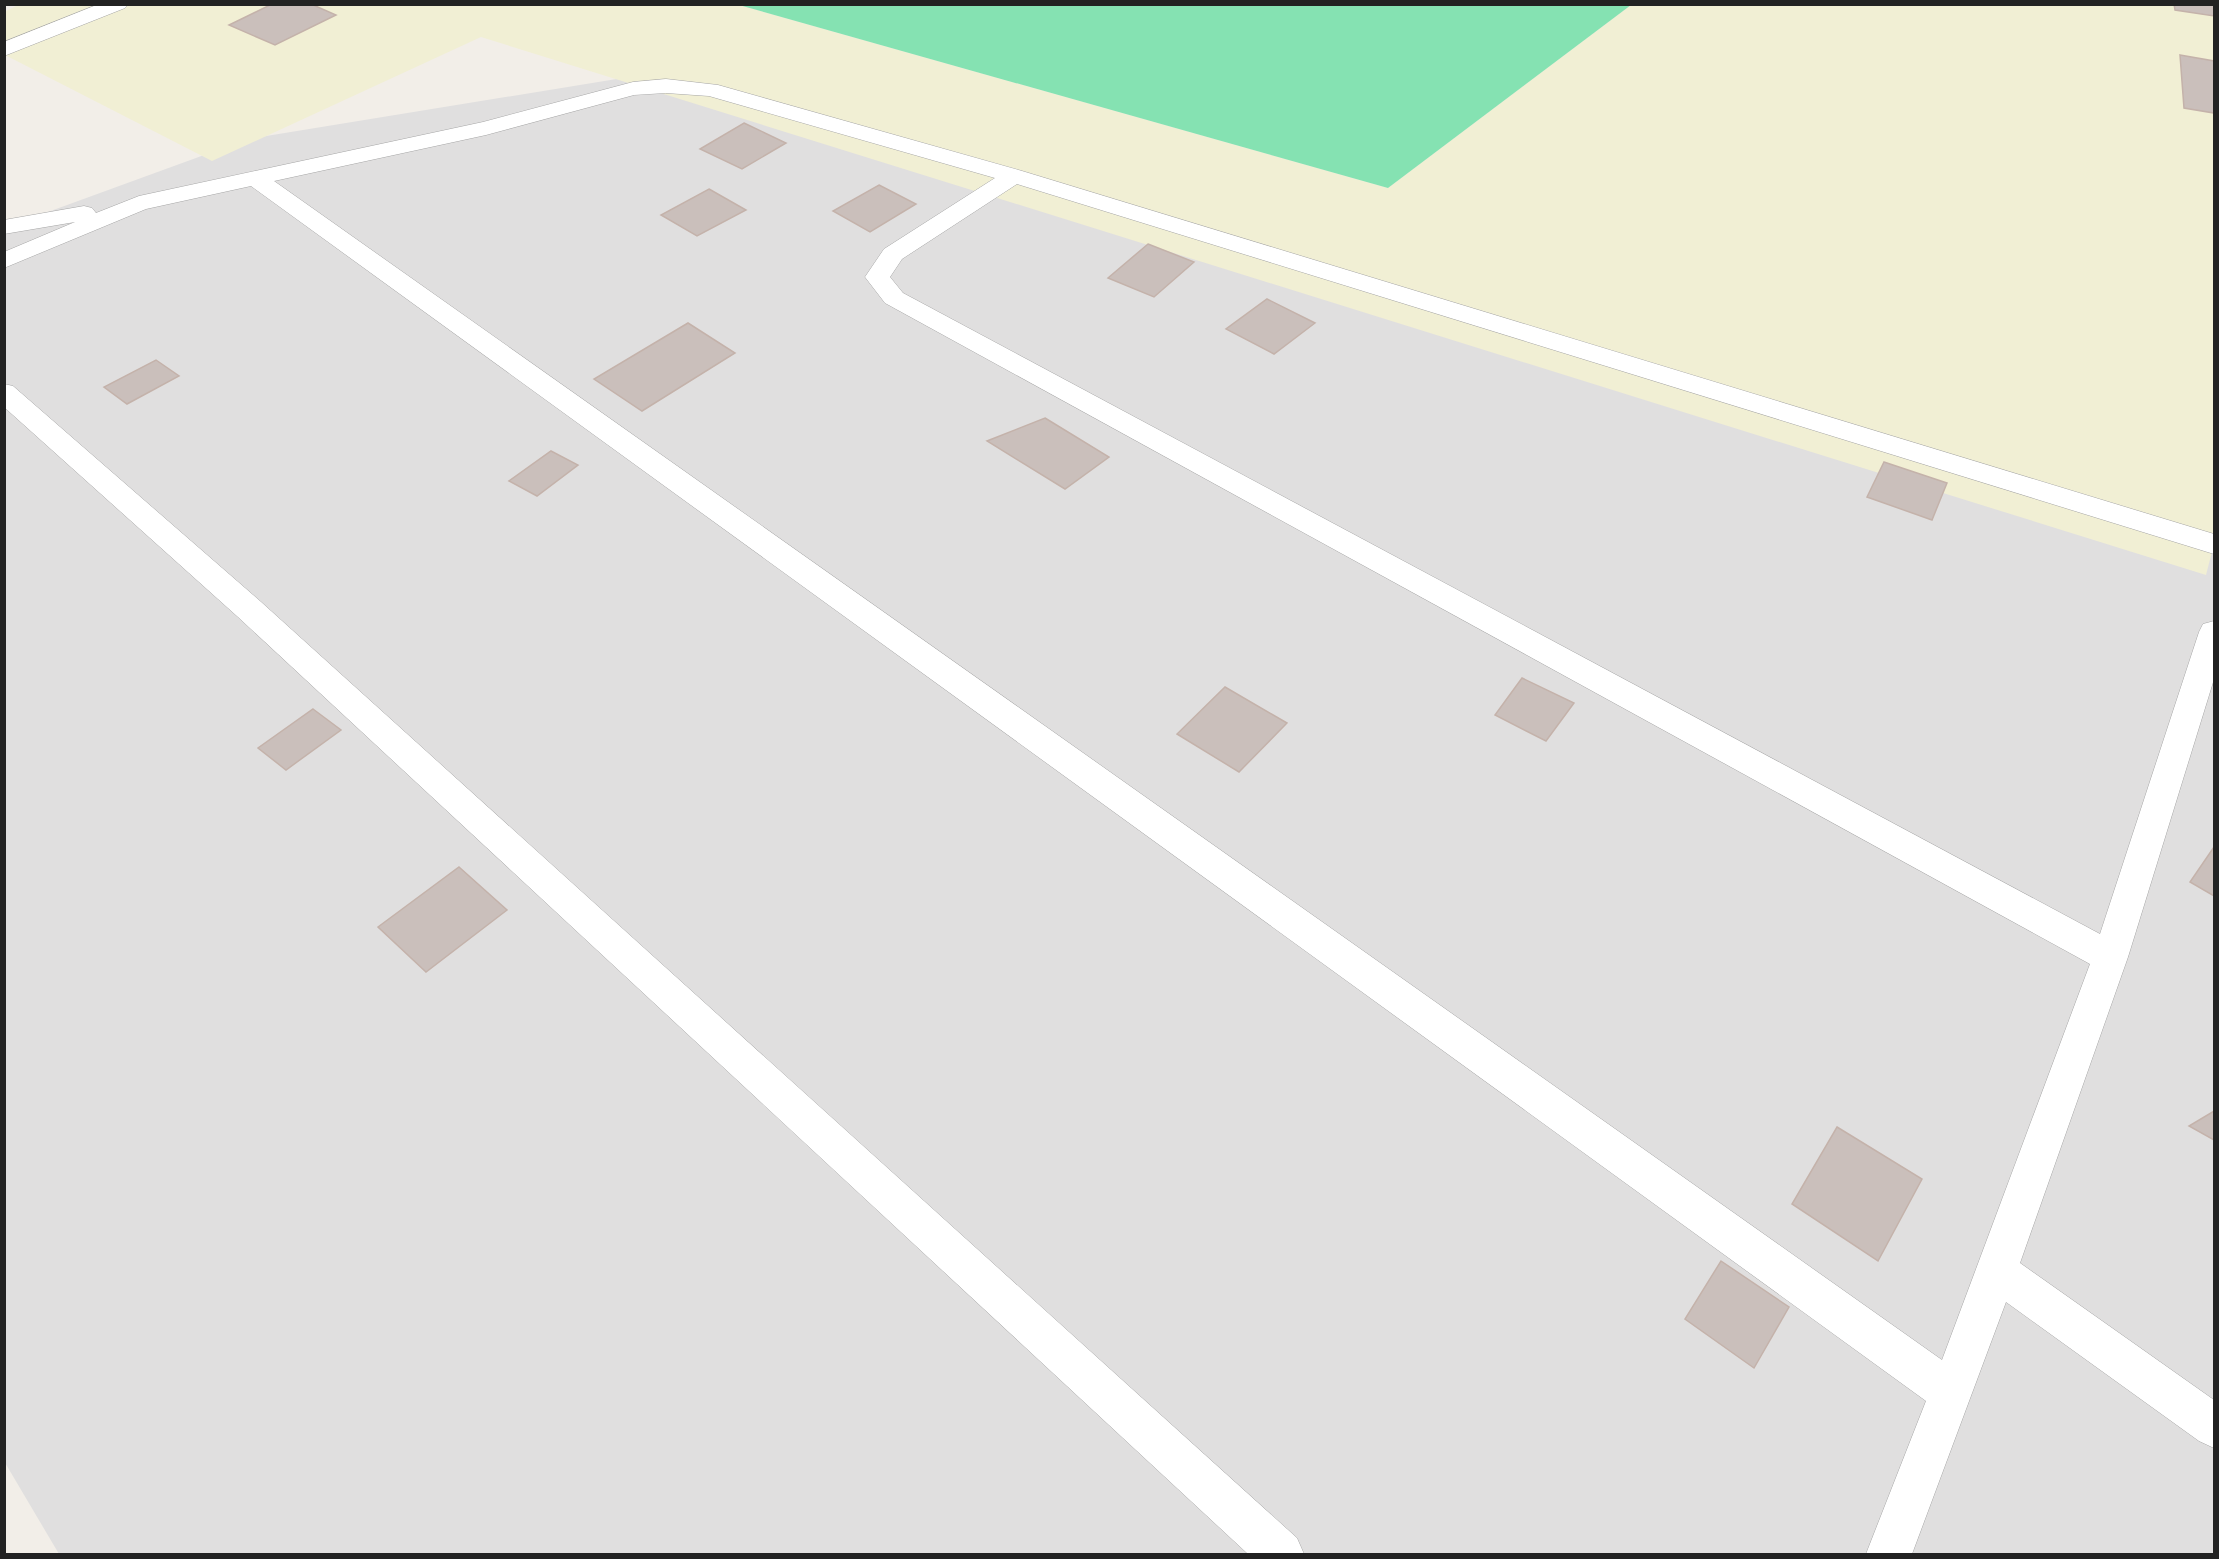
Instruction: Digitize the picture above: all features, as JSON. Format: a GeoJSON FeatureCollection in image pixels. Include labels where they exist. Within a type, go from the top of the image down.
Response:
{"type":"FeatureCollection","features":[{"type":"Feature","properties":{"kind":"street"},"geometry":{"type":"LineString","coordinates":[[4,50],[118,4]]}},
{"type":"Feature","properties":{"kind":"street"},"geometry":{"type":"LineString","coordinates":[[4,227],[139,204],[486,128],[633,89],[666,86],[710,90],[1014,176],[2214,544]]}},
{"type":"Feature","properties":{"kind":"street"},"geometry":{"type":"LineString","coordinates":[[1014,176],[893,254],[877,277],[894,298],[2110,957]]}},
{"type":"Feature","properties":{"kind":"street"},"geometry":{"type":"LineString","coordinates":[[254,177],[1950,1392]]}},
{"type":"Feature","properties":{"kind":"street"},"geometry":{"type":"LineString","coordinates":[[4,261],[139,204]]}},
{"type":"Feature","properties":{"kind":"street"},"geometry":{"type":"LineString","coordinates":[[4,392],[249,609],[1281,1554]]}},
{"type":"Feature","properties":{"kind":"street"},"geometry":{"type":"LineString","coordinates":[[1889,1554],[1997,1271],[2110,957],[2214,632]]}},
{"type":"Feature","properties":{"kind":"street"},"geometry":{"type":"LineString","coordinates":[[1997,1271],[2214,1426]]}},
{"type":"Feature","properties":{"kind":"shaded area"},"geometry":{"type":"Polygon","coordinates":[[[20,4],[739,5],[1388,188],[1631,5],[2214,5],[2214,544],[2206,575],[481,37],[212,161],[5,55],[4,12],[20,4]]]}},
{"type":"Feature","properties":{"kind":"shaded area"},"geometry":{"type":"Polygon","coordinates":[[[739,59],[2214,495],[2214,1554],[59,1554],[4,1461],[4,228],[248,139],[739,59]]]}},
{"type":"Feature","properties":{"kind":"green space"},"geometry":{"type":"Polygon","coordinates":[[[1631,4],[1388,188],[739,5],[1631,4]]]}},
{"type":"Feature","properties":{"kind":"building"},"geometry":{"type":"Polygon","coordinates":[[[272,4],[311,4],[336,15],[275,45],[229,25],[272,4]]]}},
{"type":"Feature","properties":{"kind":"building"},"geometry":{"type":"Polygon","coordinates":[[[2174,4],[2214,4],[2214,16],[2175,10],[2174,4]]]}},
{"type":"Feature","properties":{"kind":"building"},"geometry":{"type":"Polygon","coordinates":[[[2180,55],[2214,61],[2214,113],[2184,108],[2180,55]]]}},
{"type":"Feature","properties":{"kind":"building"},"geometry":{"type":"Polygon","coordinates":[[[744,123],[786,143],[742,169],[700,149],[744,123]]]}},
{"type":"Feature","properties":{"kind":"building"},"geometry":{"type":"Polygon","coordinates":[[[879,185],[916,204],[870,232],[833,211],[879,185]]]}},
{"type":"Feature","properties":{"kind":"building"},"geometry":{"type":"Polygon","coordinates":[[[709,189],[746,210],[697,236],[661,215],[709,189]]]}},
{"type":"Feature","properties":{"kind":"building"},"geometry":{"type":"Polygon","coordinates":[[[1148,244],[1194,262],[1154,297],[1108,278],[1148,244]]]}},
{"type":"Feature","properties":{"kind":"building"},"geometry":{"type":"Polygon","coordinates":[[[1267,299],[1315,323],[1274,354],[1226,329],[1267,299]]]}},
{"type":"Feature","properties":{"kind":"building"},"geometry":{"type":"Polygon","coordinates":[[[688,323],[735,353],[642,411],[594,379],[688,323]]]}},
{"type":"Feature","properties":{"kind":"building"},"geometry":{"type":"Polygon","coordinates":[[[156,360],[179,376],[127,404],[104,387],[156,360]]]}},
{"type":"Feature","properties":{"kind":"building"},"geometry":{"type":"Polygon","coordinates":[[[1045,418],[1109,457],[1065,489],[987,441],[1045,418]]]}},
{"type":"Feature","properties":{"kind":"building"},"geometry":{"type":"Polygon","coordinates":[[[551,451],[578,465],[537,496],[509,481],[551,451]]]}},
{"type":"Feature","properties":{"kind":"building"},"geometry":{"type":"Polygon","coordinates":[[[1884,462],[1947,483],[1932,520],[1867,497],[1884,462]]]}},
{"type":"Feature","properties":{"kind":"building"},"geometry":{"type":"Polygon","coordinates":[[[1522,678],[1574,703],[1546,741],[1495,715],[1522,678]]]}},
{"type":"Feature","properties":{"kind":"building"},"geometry":{"type":"Polygon","coordinates":[[[1225,687],[1287,723],[1239,772],[1177,734],[1225,687]]]}},
{"type":"Feature","properties":{"kind":"building"},"geometry":{"type":"Polygon","coordinates":[[[313,709],[341,730],[286,770],[258,748],[313,709]]]}},
{"type":"Feature","properties":{"kind":"building"},"geometry":{"type":"Polygon","coordinates":[[[2214,847],[2214,896],[2190,882],[2214,847]]]}},
{"type":"Feature","properties":{"kind":"building"},"geometry":{"type":"Polygon","coordinates":[[[459,867],[507,910],[426,972],[378,927],[459,867]]]}},
{"type":"Feature","properties":{"kind":"building"},"geometry":{"type":"Polygon","coordinates":[[[2214,1111],[2214,1140],[2189,1126],[2214,1111]]]}},
{"type":"Feature","properties":{"kind":"building"},"geometry":{"type":"Polygon","coordinates":[[[1837,1127],[1922,1179],[1878,1261],[1792,1204],[1837,1127]]]}},
{"type":"Feature","properties":{"kind":"building"},"geometry":{"type":"Polygon","coordinates":[[[1721,1261],[1789,1307],[1754,1368],[1685,1319],[1721,1261]]]}}]}
